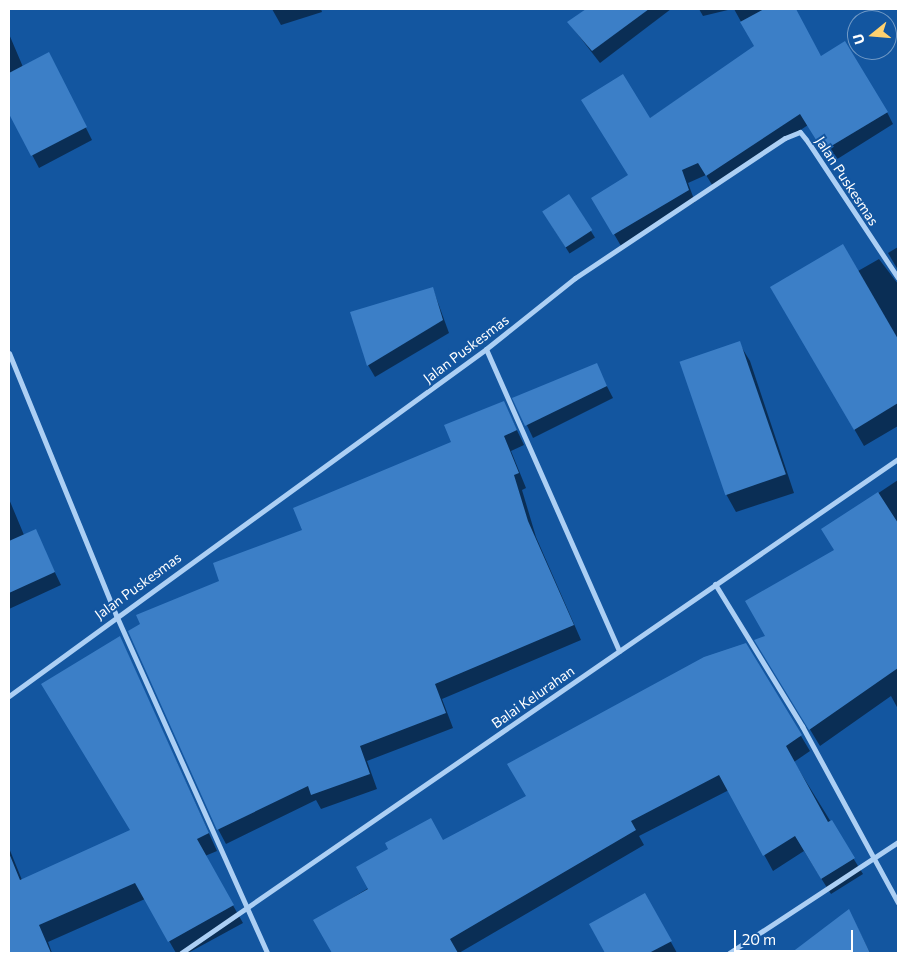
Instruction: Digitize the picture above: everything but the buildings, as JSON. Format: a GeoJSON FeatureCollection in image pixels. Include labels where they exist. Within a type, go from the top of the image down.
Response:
{"type":"FeatureCollection","features":[{"type":"Feature","properties":{"kind":"street","name":"Jalan Puskesmas"},"geometry":{"type":"LineString","coordinates":[[9,696],[116,615],[486,349],[575,278],[765,149],[800,132],[898,278]]}},
{"type":"Feature","properties":{"kind":"street"},"geometry":{"type":"LineString","coordinates":[[486,349],[619,651]]}},
{"type":"Feature","properties":{"kind":"street"},"geometry":{"type":"LineString","coordinates":[[9,353],[116,615],[245,912],[266,953]]}},
{"type":"Feature","properties":{"kind":"street","name":"Balai Kelurahan"},"geometry":{"type":"LineString","coordinates":[[181,953],[245,912],[715,584],[898,459]]}},
{"type":"Feature","properties":{"kind":"street"},"geometry":{"type":"LineString","coordinates":[[715,584],[802,726],[875,856],[898,903]]}},
{"type":"Feature","properties":{"kind":"street"},"geometry":{"type":"LineString","coordinates":[[729,953],[898,842]]}}]}
